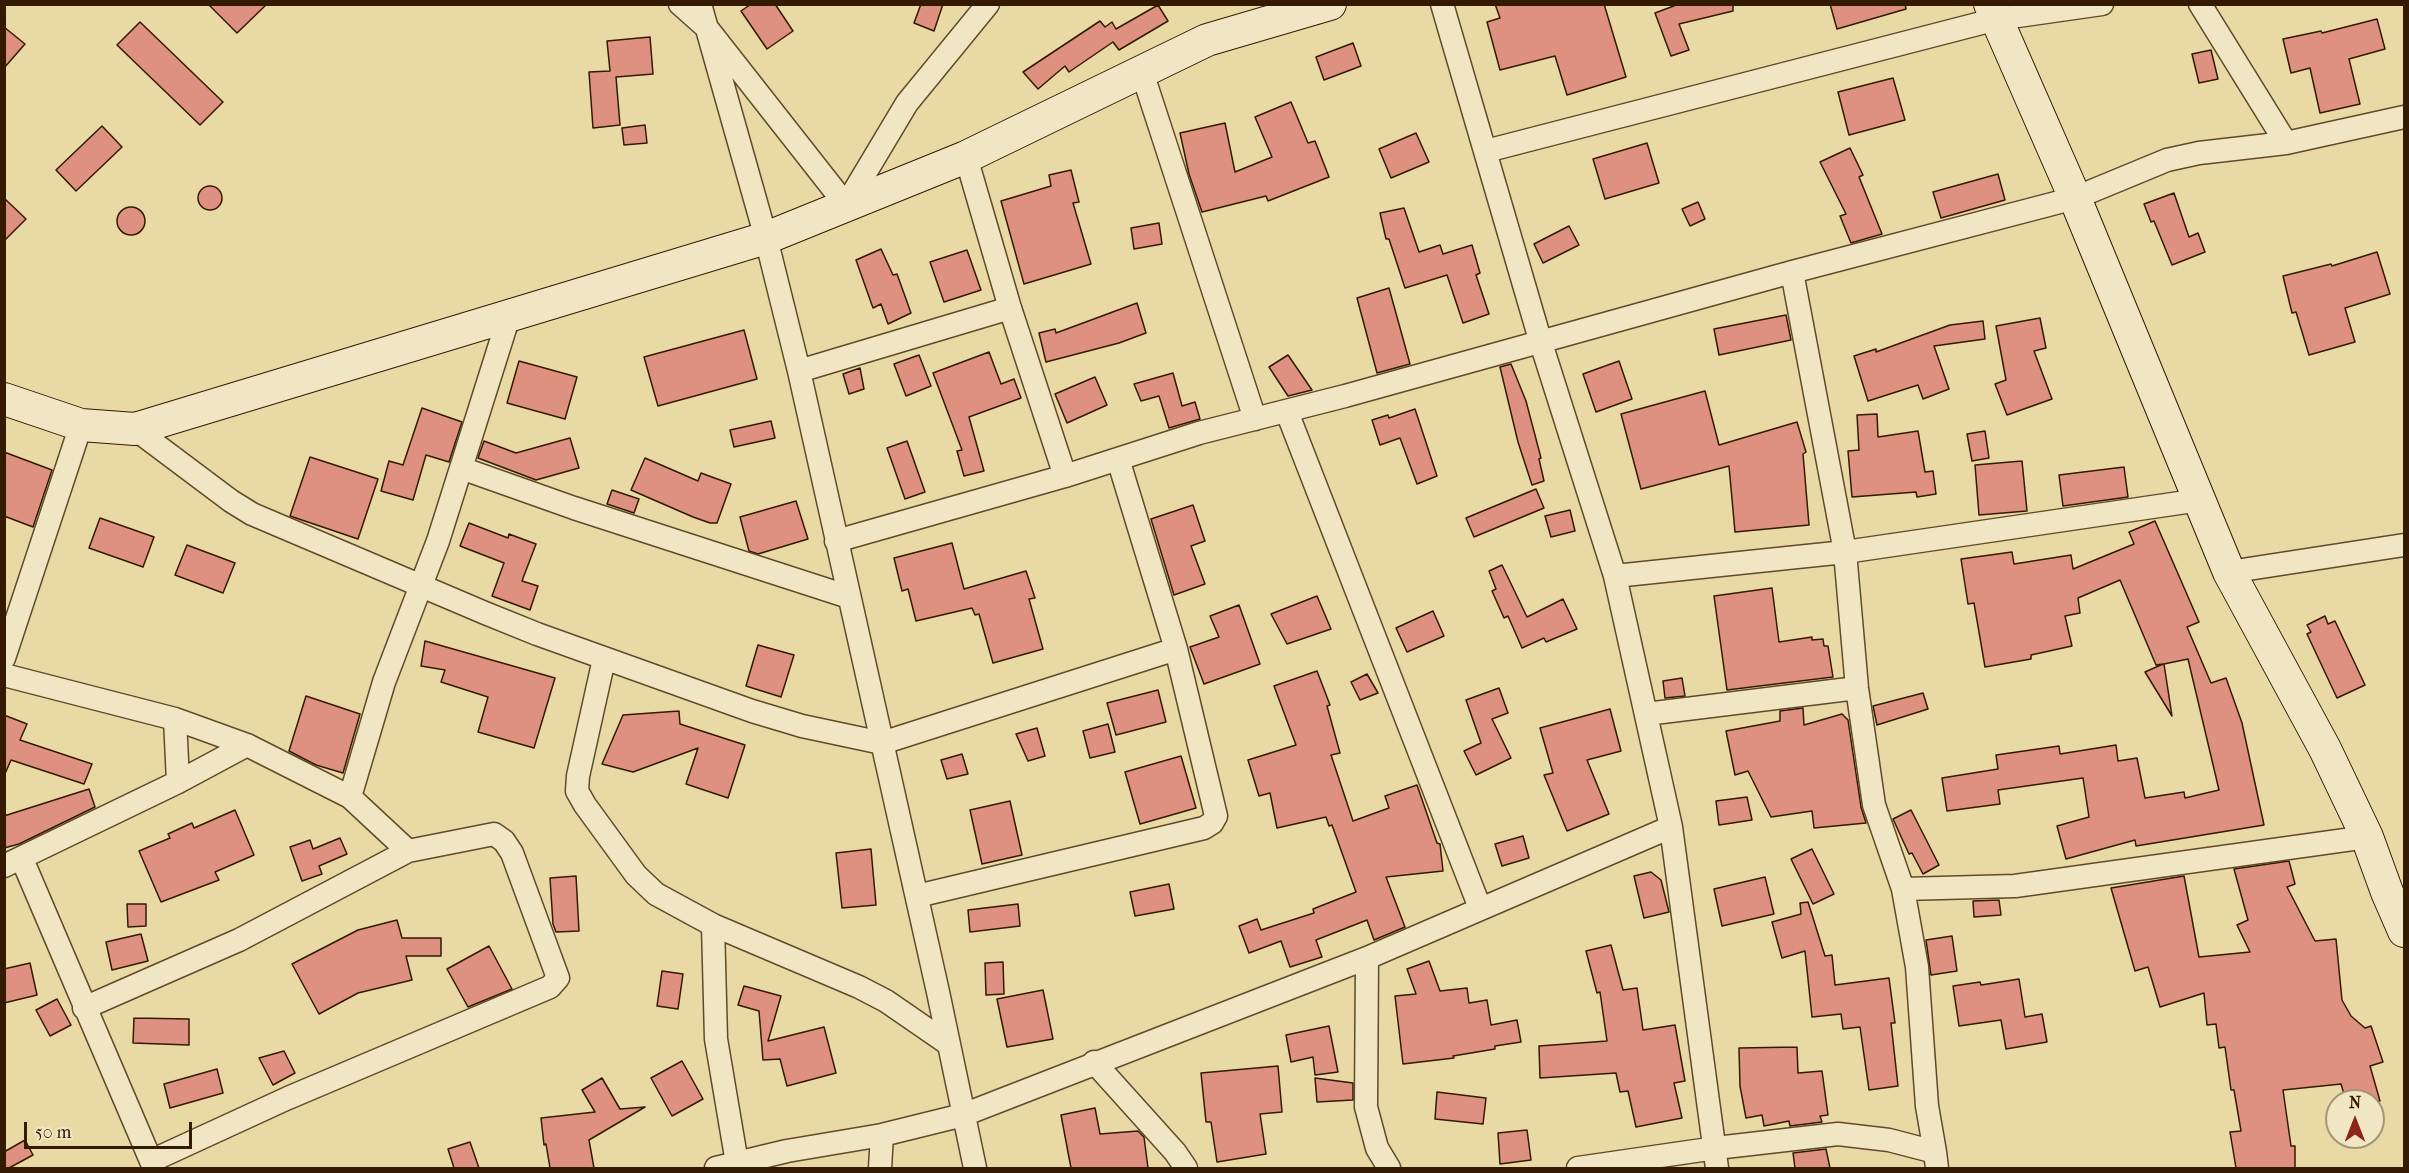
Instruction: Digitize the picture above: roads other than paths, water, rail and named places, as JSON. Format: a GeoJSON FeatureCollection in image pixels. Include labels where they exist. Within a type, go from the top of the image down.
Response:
{"type":"FeatureCollection","features":[{"type":"Feature","properties":{"kind":"main road"},"geometry":{"type":"LineString","coordinates":[[4,399],[81,425],[135,429],[766,238],[966,157],[1207,40],[1330,4]]}},
{"type":"Feature","properties":{"kind":"main road"},"geometry":{"type":"LineString","coordinates":[[1994,12],[2075,198],[2229,572],[2325,749],[2367,837],[2404,931]]}},
{"type":"Feature","properties":{"kind":"street"},"geometry":{"type":"LineString","coordinates":[[680,4],[706,28],[846,205],[907,103],[988,4]]}},
{"type":"Feature","properties":{"kind":"street"},"geometry":{"type":"LineString","coordinates":[[700,4],[766,238],[799,370],[917,896],[975,1168]]}},
{"type":"Feature","properties":{"kind":"street"},"geometry":{"type":"LineString","coordinates":[[1442,4],[1541,343],[1615,576],[1671,827],[1717,1158]]}},
{"type":"Feature","properties":{"kind":"street"},"geometry":{"type":"LineString","coordinates":[[1486,151],[1994,12],[2102,4]]}},
{"type":"Feature","properties":{"kind":"street"},"geometry":{"type":"LineString","coordinates":[[2200,4],[2286,143]]}},
{"type":"Feature","properties":{"kind":"street"},"geometry":{"type":"LineString","coordinates":[[1142,72],[1255,419]]}},
{"type":"Feature","properties":{"kind":"street"},"geometry":{"type":"LineString","coordinates":[[836,541],[1065,476],[1199,433],[1287,412],[1792,272],[2075,198],[2167,160],[2199,153],[2286,143],[2404,117]]}},
{"type":"Feature","properties":{"kind":"street"},"geometry":{"type":"LineString","coordinates":[[966,157],[1010,308],[1065,476]]}},
{"type":"Feature","properties":{"kind":"street"},"geometry":{"type":"LineString","coordinates":[[1792,272],[1845,552],[1857,688],[1874,805],[1903,889],[1917,967],[1927,1106],[1936,1160]]}},
{"type":"Feature","properties":{"kind":"street"},"geometry":{"type":"LineString","coordinates":[[799,370],[1010,308]]}},
{"type":"Feature","properties":{"kind":"street"},"geometry":{"type":"LineString","coordinates":[[350,797],[384,682],[438,541],[509,316]]}},
{"type":"Feature","properties":{"kind":"street"},"geometry":{"type":"LineString","coordinates":[[1287,412],[1480,908]]}},
{"type":"Feature","properties":{"kind":"street"},"geometry":{"type":"LineString","coordinates":[[4,658],[81,425]]}},
{"type":"Feature","properties":{"kind":"street"},"geometry":{"type":"LineString","coordinates":[[135,429],[231,501],[252,514],[526,630],[752,711],[802,726],[882,743],[1176,649]]}},
{"type":"Feature","properties":{"kind":"street"},"geometry":{"type":"LineString","coordinates":[[917,896],[1204,828],[1212,823],[1216,816],[1176,649],[1118,459]]}},
{"type":"Feature","properties":{"kind":"street"},"geometry":{"type":"LineString","coordinates":[[461,468],[574,508],[849,597]]}},
{"type":"Feature","properties":{"kind":"street"},"geometry":{"type":"LineString","coordinates":[[1615,576],[1845,552],[2200,500]]}},
{"type":"Feature","properties":{"kind":"street"},"geometry":{"type":"LineString","coordinates":[[2229,572],[2404,545]]}},
{"type":"Feature","properties":{"kind":"street"},"geometry":{"type":"LineString","coordinates":[[604,659],[578,776],[577,791],[636,875],[656,894],[713,925],[859,987],[886,1001],[947,1043]]}},
{"type":"Feature","properties":{"kind":"street"},"geometry":{"type":"LineString","coordinates":[[4,675],[175,719],[247,745],[350,797],[408,850]]}},
{"type":"Feature","properties":{"kind":"street"},"geometry":{"type":"LineString","coordinates":[[1646,714],[1857,688]]}},
{"type":"Feature","properties":{"kind":"street"},"geometry":{"type":"LineString","coordinates":[[175,719],[177,782]]}},
{"type":"Feature","properties":{"kind":"street"},"geometry":{"type":"LineString","coordinates":[[84,1008],[239,940],[408,850],[494,834],[504,841],[512,853],[558,978],[550,987],[288,1098],[152,1165],[84,1008],[13,862],[247,745]]}},
{"type":"Feature","properties":{"kind":"street"},"geometry":{"type":"LineString","coordinates":[[713,925],[716,1039],[726,1166],[787,1151],[882,1135],[963,1115],[1094,1062],[1367,958],[1671,827]]}},
{"type":"Feature","properties":{"kind":"street"},"geometry":{"type":"LineString","coordinates":[[1903,889],[2015,886],[2367,837]]}},
{"type":"Feature","properties":{"kind":"street"},"geometry":{"type":"LineString","coordinates":[[1367,958],[1366,1107],[1377,1148],[1389,1168]]}},
{"type":"Feature","properties":{"kind":"street"},"geometry":{"type":"LineString","coordinates":[[1094,1062],[1175,1152],[1186,1168]]}},
{"type":"Feature","properties":{"kind":"street"},"geometry":{"type":"LineString","coordinates":[[1578,1168],[1717,1158],[1838,1134],[1889,1140],[1936,1160]]}},
{"type":"Feature","properties":{"kind":"street"},"geometry":{"type":"LineString","coordinates":[[880,1168],[882,1135]]}}]}
